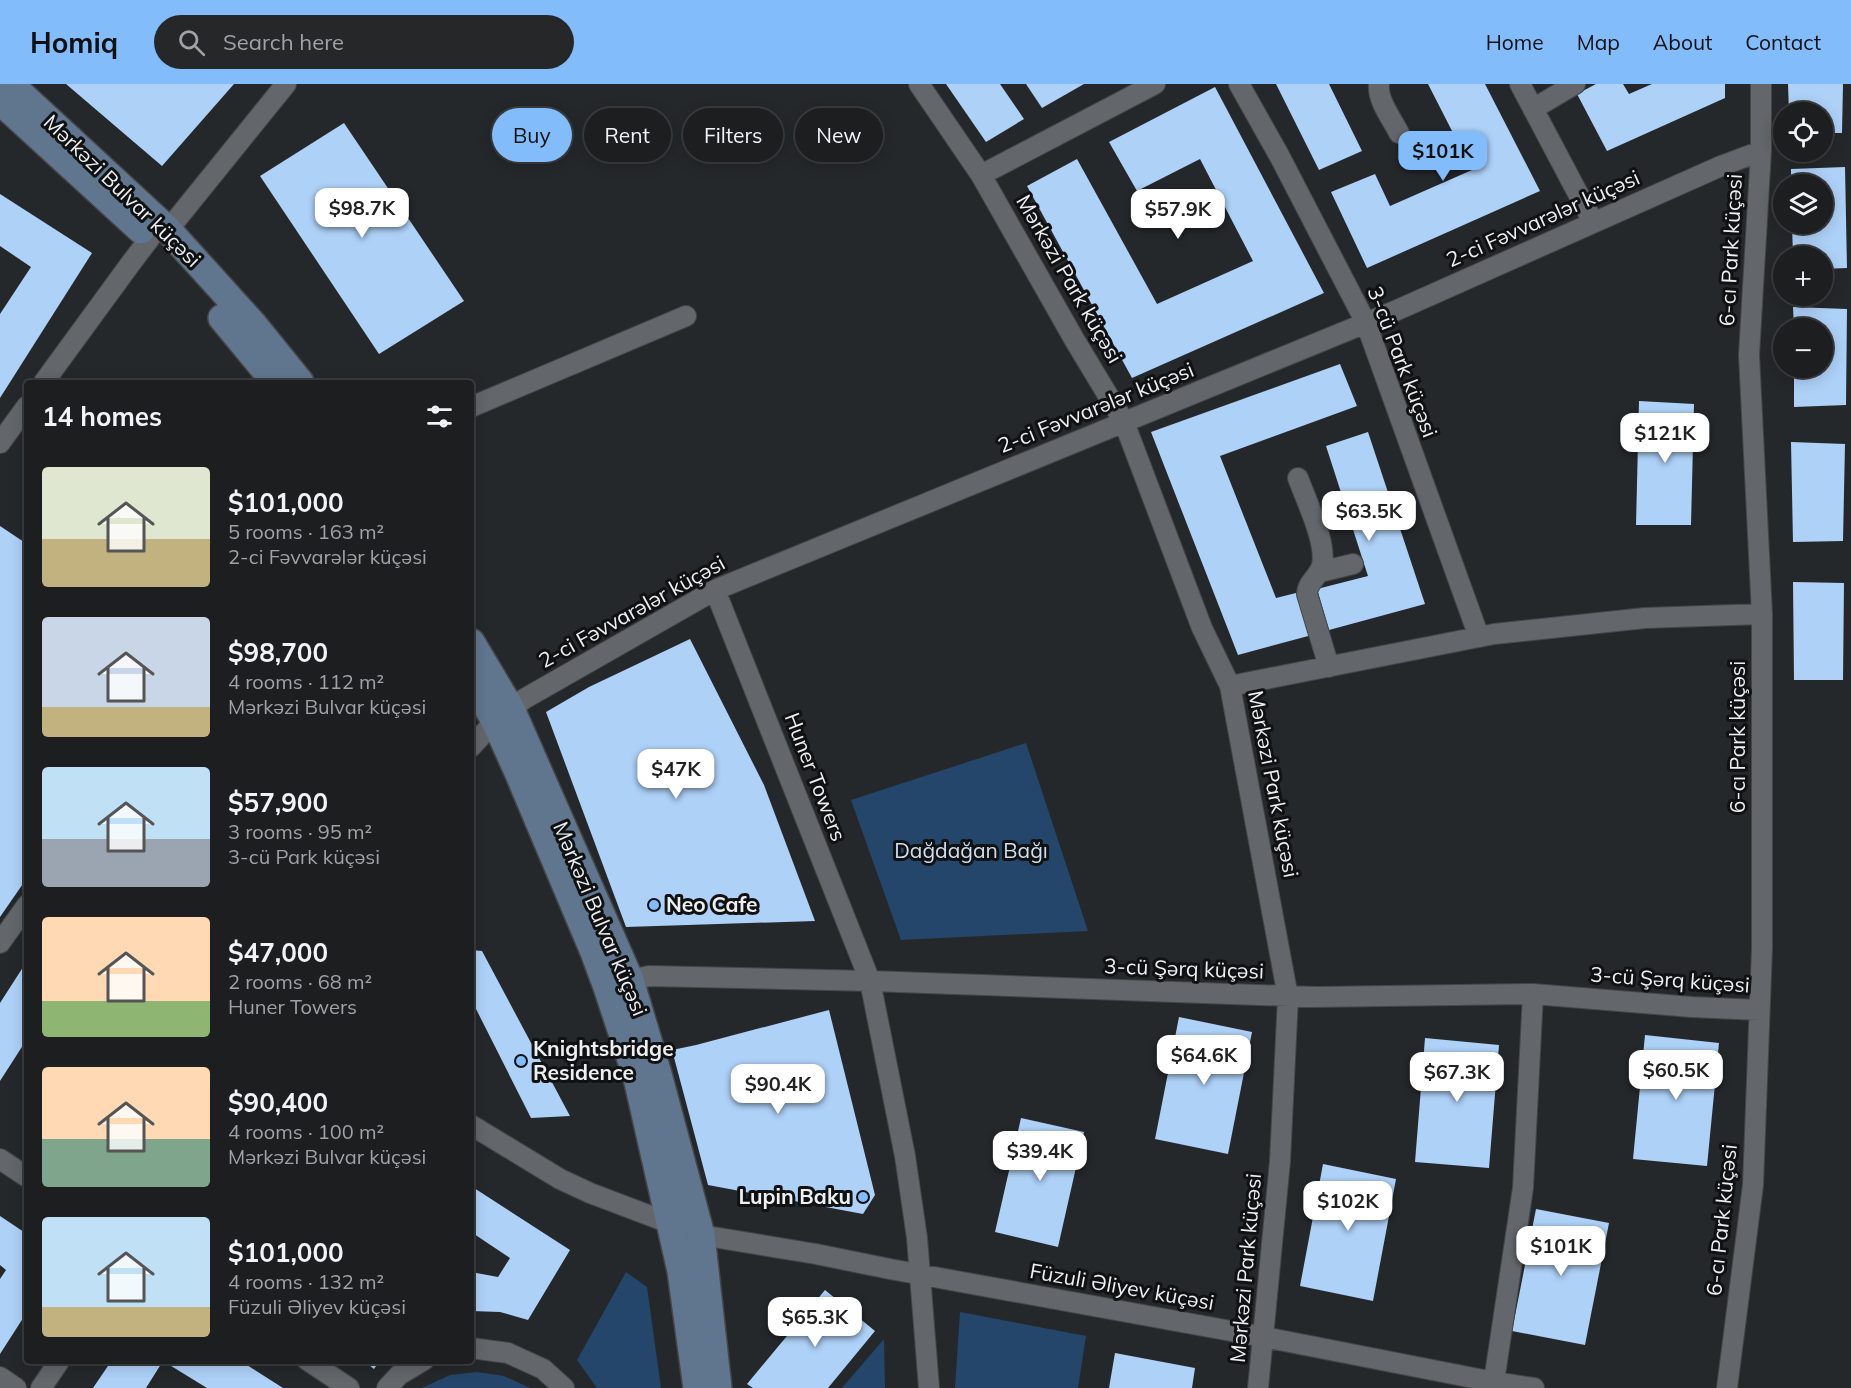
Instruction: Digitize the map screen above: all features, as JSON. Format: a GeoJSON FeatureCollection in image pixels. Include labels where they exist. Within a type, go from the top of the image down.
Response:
{"type":"FeatureCollection","features":[{"type":"Feature","properties":{"kind":"street","name":"Mərkəzi Bulvar küçəsi"},"geometry":{"type":"LineString","coordinates":[[10,84],[159,234],[253,324],[298,380]]}},
{"type":"Feature","properties":{"kind":"street"},"geometry":{"type":"LineString","coordinates":[[45,380],[131,263],[159,234],[285,84]]}},
{"type":"Feature","properties":{"kind":"street","name":"Mərkəzi Park küçəsi"},"geometry":{"type":"LineString","coordinates":[[918,84],[981,175],[1124,422],[1202,628],[1230,686],[1288,997],[1280,1161],[1258,1388]]}},
{"type":"Feature","properties":{"kind":"street"},"geometry":{"type":"LineString","coordinates":[[981,175],[1155,84]]}},
{"type":"Feature","properties":{"kind":"street","name":"3-cü Park küçəsi"},"geometry":{"type":"LineString","coordinates":[[1239,84],[1280,157],[1366,323],[1479,637]]}},
{"type":"Feature","properties":{"kind":"street"},"geometry":{"type":"LineString","coordinates":[[1379,84],[1378,90],[1399,133]]}},
{"type":"Feature","properties":{"kind":"street"},"geometry":{"type":"LineString","coordinates":[[1520,84],[1593,222]]}},
{"type":"Feature","properties":{"kind":"street"},"geometry":{"type":"LineString","coordinates":[[1533,109],[1575,84]]}},
{"type":"Feature","properties":{"kind":"street","name":"6-cı Park küçəsi"},"geometry":{"type":"LineString","coordinates":[[1727,1388],[1753,1185],[1762,949],[1762,614],[1749,355],[1761,151],[1761,84]]}},
{"type":"Feature","properties":{"kind":"street","name":"Mərkəzi Bulvar küçəsi"},"geometry":{"type":"LineString","coordinates":[[0,101],[159,234],[273,380]]}},
{"type":"Feature","properties":{"kind":"street","name":"2-ci Fəvvarələr küçəsi"},"geometry":{"type":"LineString","coordinates":[[474,744],[503,715],[524,699],[715,590],[1366,323],[1721,166],[1761,151]]}},
{"type":"Feature","properties":{"kind":"street"},"geometry":{"type":"LineString","coordinates":[[474,406],[686,316]]}},
{"type":"Feature","properties":{"kind":"street"},"geometry":{"type":"LineString","coordinates":[[0,443],[24,410]]}},
{"type":"Feature","properties":{"kind":"street"},"geometry":{"type":"LineString","coordinates":[[1298,478],[1320,540],[1323,562],[1320,572],[1309,584],[1307,594],[1329,667]]}},
{"type":"Feature","properties":{"kind":"street"},"geometry":{"type":"LineString","coordinates":[[1320,572],[1353,564]]}},
{"type":"Feature","properties":{"kind":"street","name":"Huner Towers"},"geometry":{"type":"LineString","coordinates":[[715,590],[870,981],[905,1156],[917,1238],[929,1388]]}},
{"type":"Feature","properties":{"kind":"street"},"geometry":{"type":"LineString","coordinates":[[1230,686],[1479,637],[1645,618],[1762,614]]}},
{"type":"Feature","properties":{"kind":"street","name":"Mərkəzi Bulvar küçəsi"},"geometry":{"type":"LineString","coordinates":[[474,649],[619,983],[649,1045],[701,1235],[718,1388]]}},
{"type":"Feature","properties":{"kind":"street","name":"Mərkəzi Bulvar küçəsi"},"geometry":{"type":"LineString","coordinates":[[474,682],[503,715]]}},
{"type":"Feature","properties":{"kind":"street"},"geometry":{"type":"LineString","coordinates":[[0,943],[24,909]]}},
{"type":"Feature","properties":{"kind":"street","name":"3-cü Şərq küçəsi"},"geometry":{"type":"LineString","coordinates":[[619,983],[649,976],[870,981],[1288,997],[1533,994],[1759,1010]]}},
{"type":"Feature","properties":{"kind":"street","name":"Mərkəzi Bulvar küçəsi"},"geometry":{"type":"LineString","coordinates":[[619,983],[637,1078],[681,1271],[697,1388]]}},
{"type":"Feature","properties":{"kind":"street"},"geometry":{"type":"LineString","coordinates":[[1493,1385],[1523,1188],[1533,994]]}},
{"type":"Feature","properties":{"kind":"street","name":"Füzuli Əliyev küçəsi"},"geometry":{"type":"LineString","coordinates":[[474,1127],[560,1179],[590,1193],[701,1235],[816,1254],[1264,1337],[1493,1385],[1534,1388]]}},
{"type":"Feature","properties":{"kind":"street"},"geometry":{"type":"LineString","coordinates":[[0,1159],[24,1175]]}},
{"type":"Feature","properties":{"kind":"street"},"geometry":{"type":"LineString","coordinates":[[474,1348],[508,1353],[543,1369],[564,1388]]}},
{"type":"Feature","properties":{"kind":"street"},"geometry":{"type":"LineString","coordinates":[[41,1388],[57,1364]]}},
{"type":"Feature","properties":{"kind":"street"},"geometry":{"type":"LineString","coordinates":[[313,1364],[349,1388]]}},
{"type":"Feature","properties":{"kind":"street"},"geometry":{"type":"LineString","coordinates":[[387,1388],[399,1375],[417,1364]]}},
{"type":"Feature","properties":{"kind":"street"},"geometry":{"type":"LineString","coordinates":[[0,1377],[16,1388]]}},
{"type":"Feature","properties":{"kind":"green space","name":"Dağdağan Bağı"},"geometry":{"type":"Polygon","coordinates":[[[1026,743],[1088,931],[901,940],[851,800],[1026,743]]]}},
{"type":"Feature","properties":{"kind":"green space"},"geometry":{"type":"Polygon","coordinates":[[[626,1272],[647,1287],[661,1388],[597,1388],[577,1360],[626,1272]]]}},
{"type":"Feature","properties":{"kind":"green space"},"geometry":{"type":"Polygon","coordinates":[[[960,1312],[1086,1336],[1078,1388],[955,1388],[960,1312]]]}},
{"type":"Feature","properties":{"kind":"green space"},"geometry":{"type":"Polygon","coordinates":[[[884,1339],[885,1388],[842,1388],[884,1339]]]}},
{"type":"Feature","properties":{"kind":"green space"},"geometry":{"type":"Polygon","coordinates":[[[477,1372],[504,1376],[530,1388],[422,1388],[450,1375],[477,1372]]]}},
{"type":"Feature","properties":{"kind":"building"},"geometry":{"type":"Polygon","coordinates":[[[66,84],[234,84],[162,166],[66,84]]]}},
{"type":"Feature","properties":{"kind":"building"},"geometry":{"type":"Polygon","coordinates":[[[946,84],[1000,84],[1024,119],[986,142],[946,84]]]}},
{"type":"Feature","properties":{"kind":"building"},"geometry":{"type":"Polygon","coordinates":[[[1026,84],[1084,84],[1042,108],[1026,84]]]}},
{"type":"Feature","properties":{"kind":"building"},"geometry":{"type":"Polygon","coordinates":[[[1276,84],[1329,84],[1362,151],[1319,170],[1276,84]]]}},
{"type":"Feature","properties":{"kind":"building"},"geometry":{"type":"Polygon","coordinates":[[[1428,84],[1485,84],[1540,191],[1367,268],[1331,192],[1375,174],[1390,206],[1472,170],[1428,84]]]}},
{"type":"Feature","properties":{"kind":"building"},"geometry":{"type":"Polygon","coordinates":[[[1596,84],[1623,84],[1629,94],[1652,84],[1725,84],[1725,98],[1607,151],[1577,94],[1596,84]]]}},
{"type":"Feature","properties":{"kind":"building"},"geometry":{"type":"Polygon","coordinates":[[[1788,84],[1843,84],[1842,133],[1833,133],[1833,102],[1789,102],[1788,84]]]}},
{"type":"Feature","properties":{"kind":"building"},"geometry":{"type":"Polygon","coordinates":[[[1215,87],[1324,293],[1132,378],[1027,186],[1077,159],[1157,304],[1253,261],[1200,159],[1137,191],[1109,142],[1215,87]]]}},
{"type":"Feature","properties":{"kind":"building"},"geometry":{"type":"Polygon","coordinates":[[[344,123],[464,301],[379,354],[260,176],[344,123]]]}},
{"type":"Feature","properties":{"kind":"building"},"geometry":{"type":"Polygon","coordinates":[[[1845,167],[1847,268],[1833,269],[1833,246],[1793,246],[1792,234],[1833,234],[1833,174],[1791,174],[1791,169],[1845,167]]]}},
{"type":"Feature","properties":{"kind":"building"},"geometry":{"type":"Polygon","coordinates":[[[0,194],[92,253],[0,398],[0,314],[31,267],[0,246],[0,194]]]}},
{"type":"Feature","properties":{"kind":"building"},"geometry":{"type":"Polygon","coordinates":[[[1793,307],[1847,309],[1846,405],[1794,407],[1794,378],[1833,378],[1833,318],[1794,318],[1793,307]]]}},
{"type":"Feature","properties":{"kind":"building"},"geometry":{"type":"Polygon","coordinates":[[[1340,364],[1357,406],[1220,456],[1276,598],[1300,592],[1312,635],[1238,655],[1151,432],[1340,364]]]}},
{"type":"Feature","properties":{"kind":"building"},"geometry":{"type":"Polygon","coordinates":[[[1639,401],[1694,404],[1691,525],[1636,525],[1639,401]]]}},
{"type":"Feature","properties":{"kind":"building"},"geometry":{"type":"Polygon","coordinates":[[[1368,432],[1425,604],[1329,630],[1317,589],[1368,576],[1326,446],[1368,432]]]}},
{"type":"Feature","properties":{"kind":"building"},"geometry":{"type":"Polygon","coordinates":[[[1791,442],[1845,444],[1843,541],[1793,542],[1791,442]]]}},
{"type":"Feature","properties":{"kind":"building"},"geometry":{"type":"Polygon","coordinates":[[[0,526],[24,542],[24,882],[0,917],[0,526]]]}},
{"type":"Feature","properties":{"kind":"building"},"geometry":{"type":"Polygon","coordinates":[[[1793,582],[1844,583],[1843,680],[1794,680],[1793,582]]]}},
{"type":"Feature","properties":{"kind":"building"},"geometry":{"type":"Polygon","coordinates":[[[690,639],[764,785],[815,921],[626,927],[546,712],[589,687],[690,639]]]}},
{"type":"Feature","properties":{"kind":"building","name":"Knightsbridge Residence"},"geometry":{"type":"Polygon","coordinates":[[[474,950],[482,951],[570,1116],[531,1118],[474,1005],[474,950]]]}},
{"type":"Feature","properties":{"kind":"building"},"geometry":{"type":"Polygon","coordinates":[[[24,966],[24,1044],[0,1081],[0,1003],[24,966]]]}},
{"type":"Feature","properties":{"kind":"building"},"geometry":{"type":"Polygon","coordinates":[[[829,1010],[875,1195],[863,1214],[708,1185],[672,1050],[829,1010]]]}},
{"type":"Feature","properties":{"kind":"building"},"geometry":{"type":"Polygon","coordinates":[[[1179,1017],[1252,1032],[1228,1154],[1155,1139],[1179,1017]]]}},
{"type":"Feature","properties":{"kind":"building"},"geometry":{"type":"Polygon","coordinates":[[[1645,1035],[1719,1043],[1707,1166],[1633,1159],[1645,1035]]]}},
{"type":"Feature","properties":{"kind":"building"},"geometry":{"type":"Polygon","coordinates":[[[1425,1038],[1499,1045],[1489,1168],[1415,1162],[1425,1038]]]}},
{"type":"Feature","properties":{"kind":"building"},"geometry":{"type":"Polygon","coordinates":[[[1021,1118],[1084,1132],[1058,1247],[995,1232],[1021,1118]]]}},
{"type":"Feature","properties":{"kind":"building"},"geometry":{"type":"Polygon","coordinates":[[[1323,1164],[1396,1179],[1373,1301],[1300,1286],[1323,1164]]]}},
{"type":"Feature","properties":{"kind":"building"},"geometry":{"type":"Polygon","coordinates":[[[474,1188],[570,1250],[528,1320],[500,1312],[474,1311],[474,1273],[498,1277],[510,1258],[474,1234],[474,1188]]]}},
{"type":"Feature","properties":{"kind":"building"},"geometry":{"type":"Polygon","coordinates":[[[1536,1209],[1609,1223],[1585,1345],[1512,1331],[1536,1209]]]}},
{"type":"Feature","properties":{"kind":"building"},"geometry":{"type":"Polygon","coordinates":[[[0,1216],[24,1232],[24,1317],[0,1354],[0,1279],[6,1270],[0,1265],[0,1216]]]}},
{"type":"Feature","properties":{"kind":"building"},"geometry":{"type":"Polygon","coordinates":[[[825,1290],[875,1331],[828,1388],[753,1388],[747,1384],[825,1290]]]}},
{"type":"Feature","properties":{"kind":"building"},"geometry":{"type":"Polygon","coordinates":[[[1115,1353],[1195,1368],[1192,1388],[1109,1388],[1115,1353]]]}},
{"type":"Feature","properties":{"kind":"building"},"geometry":{"type":"Polygon","coordinates":[[[109,1364],[161,1364],[146,1388],[93,1388],[109,1364]]]}},
{"type":"Feature","properties":{"kind":"building"},"geometry":{"type":"Polygon","coordinates":[[[168,1364],[245,1364],[283,1388],[207,1388],[168,1364]]]}},
{"type":"Feature","properties":{"kind":"building"},"geometry":{"type":"Polygon","coordinates":[[[368,1364],[377,1364],[374,1369],[368,1364]]]}},
{"type":"Feature","properties":{"kind":"place","name":"Neo Cafe"},"geometry":{"type":"Point","coordinates":[654,905]}},
{"type":"Feature","properties":{"kind":"place","name":"Knightsbridge Residence"},"geometry":{"type":"Point","coordinates":[521,1061]}},
{"type":"Feature","properties":{"kind":"place","name":"Lupin Baku"},"geometry":{"type":"Point","coordinates":[863,1197]}}]}
